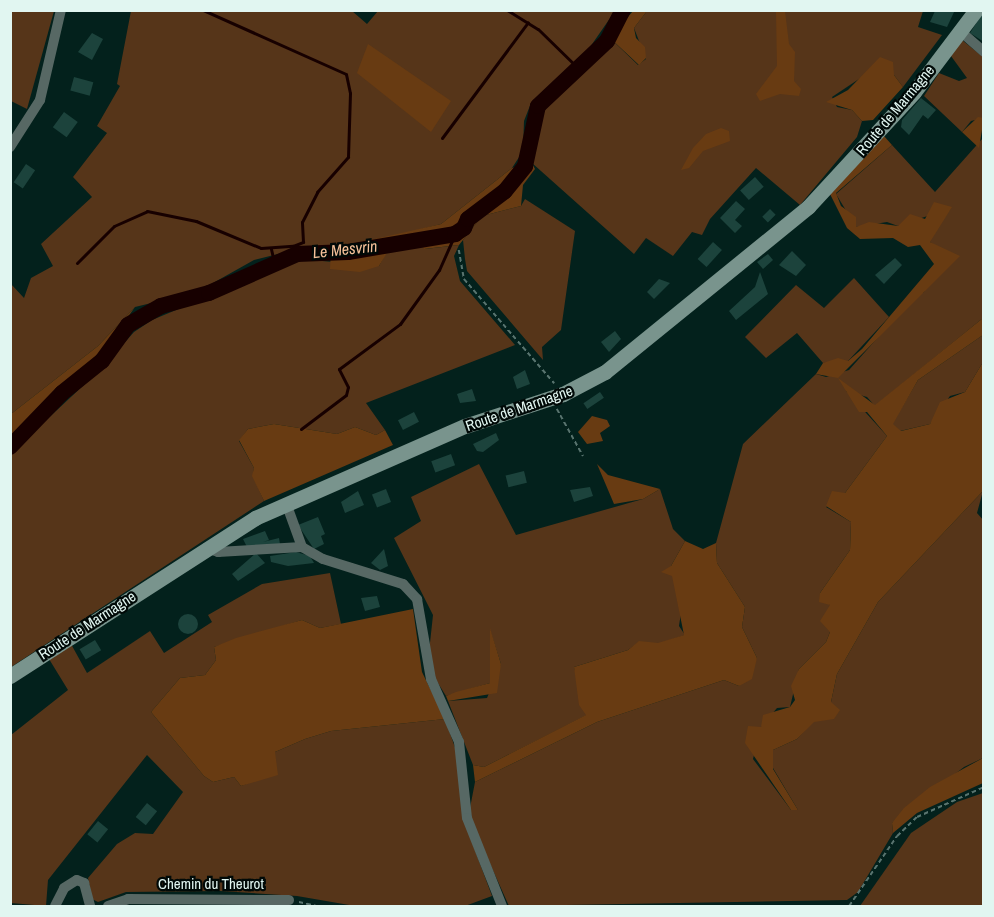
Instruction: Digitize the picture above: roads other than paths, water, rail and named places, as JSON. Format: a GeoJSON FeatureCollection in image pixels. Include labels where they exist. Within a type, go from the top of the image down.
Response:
{"type":"FeatureCollection","features":[{"type":"Feature","properties":{"kind":"main road","name":"Route de Marmagne"},"geometry":{"type":"LineString","coordinates":[[10,676],[205,548],[286,503],[465,426],[557,396],[587,383],[637,348],[808,207],[914,92],[976,10]]}},
{"type":"Feature","properties":{"kind":"street"},"geometry":{"type":"LineString","coordinates":[[10,147],[40,100],[61,10]]}},
{"type":"Feature","properties":{"kind":"street"},"geometry":{"type":"LineString","coordinates":[[959,30],[984,52]]}},
{"type":"Feature","properties":{"kind":"street"},"geometry":{"type":"LineString","coordinates":[[286,503],[302,547]]}},
{"type":"Feature","properties":{"kind":"street"},"geometry":{"type":"LineString","coordinates":[[205,548],[218,552],[302,547],[323,559],[403,584],[417,599],[431,679],[459,742],[467,818],[502,906]]}},
{"type":"Feature","properties":{"kind":"street"},"geometry":{"type":"LineString","coordinates":[[55,906],[64,888],[77,880],[84,882],[90,906]]}},
{"type":"Feature","properties":{"kind":"street","name":"Chemin du Theurot"},"geometry":{"type":"LineString","coordinates":[[108,906],[128,899],[289,900]]}},
{"type":"Feature","properties":{"kind":"waterway"},"geometry":{"type":"LineString","coordinates":[[77,263],[114,226],[147,211],[196,221],[261,248],[293,246],[303,242],[302,222],[317,192],[348,157],[350,93],[346,74],[203,10]]}},
{"type":"Feature","properties":{"kind":"waterway"},"geometry":{"type":"LineString","coordinates":[[507,10],[538,29],[580,70]]}},
{"type":"Feature","properties":{"kind":"waterway","name":"Le Mesvrin"},"geometry":{"type":"LineString","coordinates":[[10,447],[62,393],[102,361],[128,325],[161,306],[209,293],[297,254],[348,252],[455,234],[464,228],[468,219],[505,191],[525,166],[538,106],[607,41],[623,10]]}},
{"type":"Feature","properties":{"kind":"waterway"},"geometry":{"type":"LineString","coordinates":[[442,138],[528,22]]}},
{"type":"Feature","properties":{"kind":"waterway"},"geometry":{"type":"LineString","coordinates":[[301,429],[346,395],[348,387],[339,369],[400,324],[439,270],[455,234]]}},
{"type":"Feature","properties":{"kind":"waterway"},"geometry":{"type":"LineString","coordinates":[[271,249],[274,262]]}}]}
